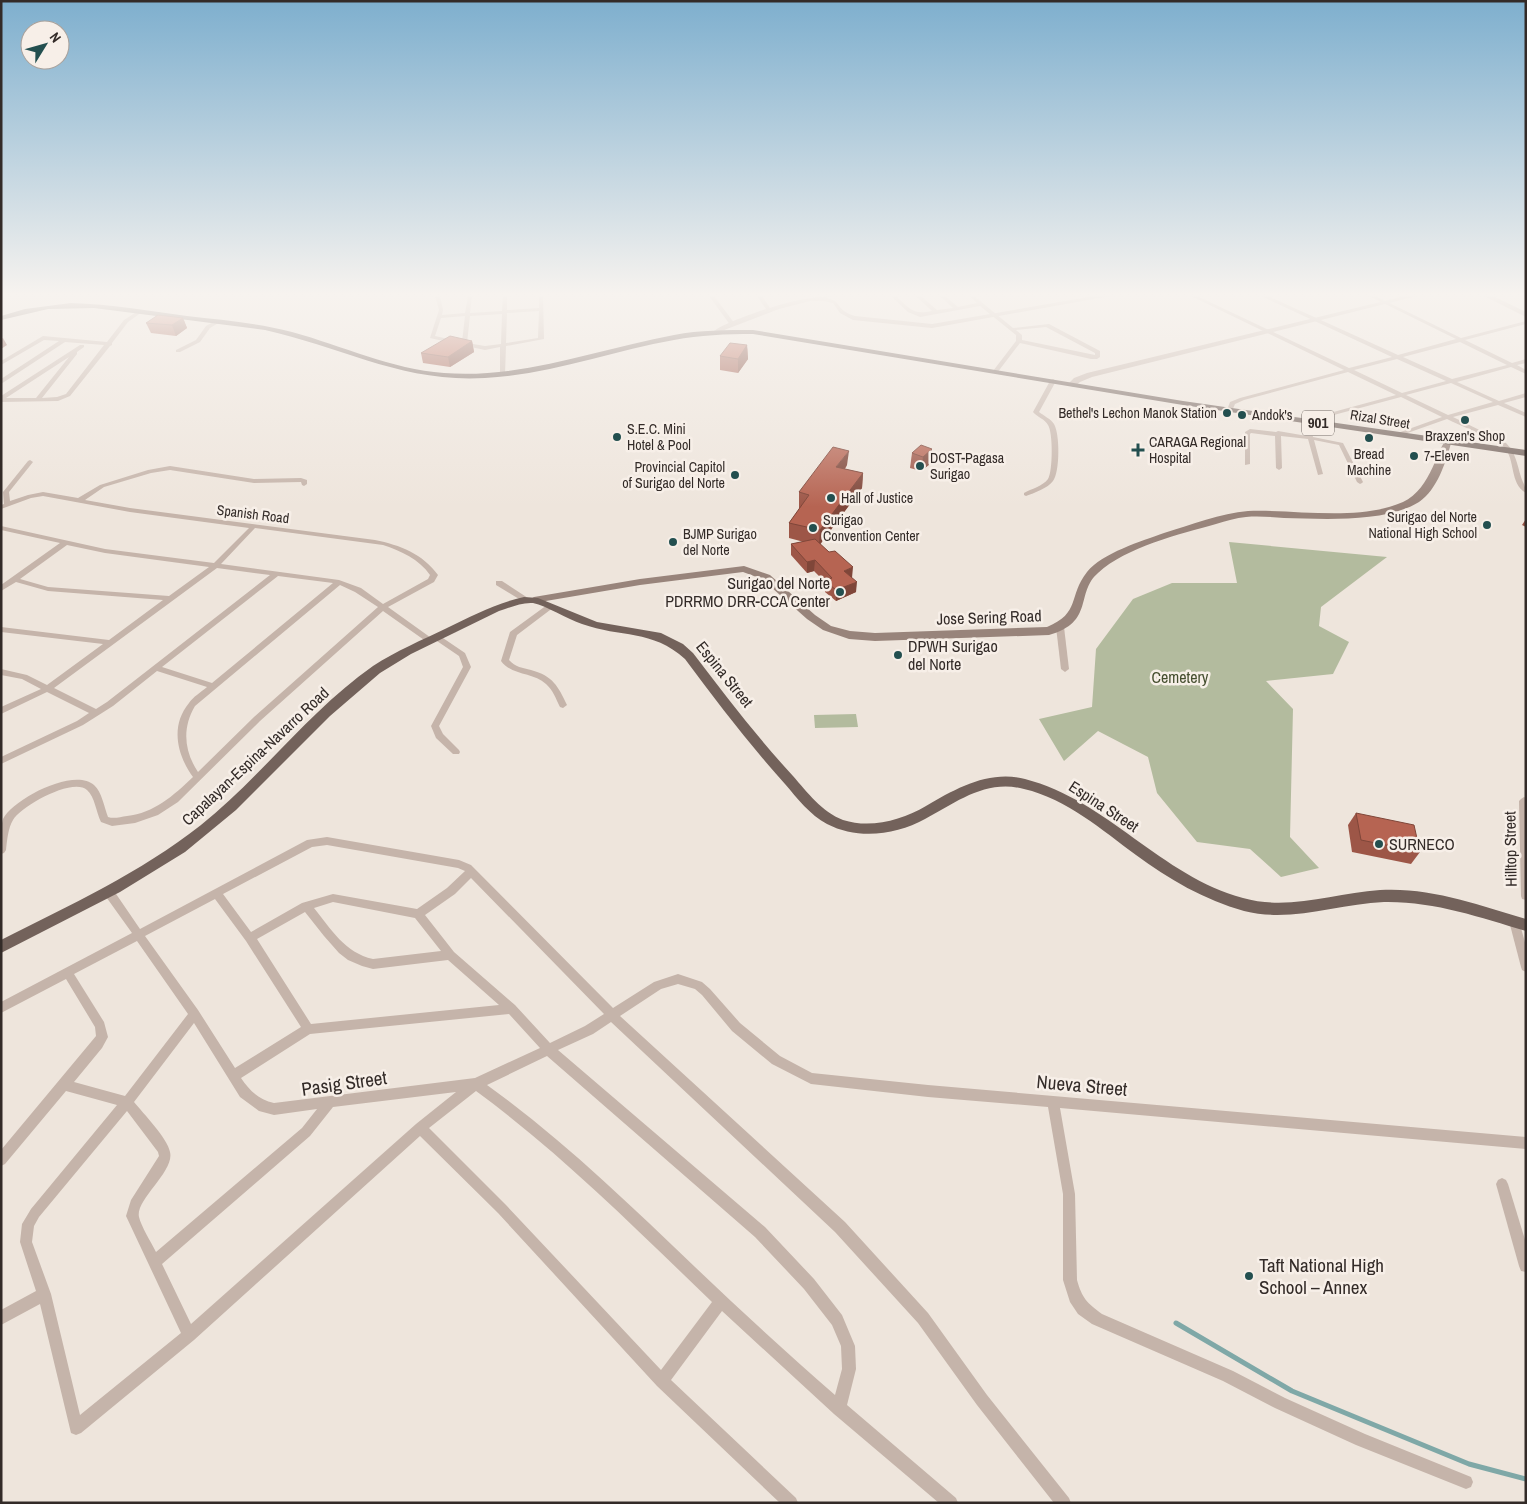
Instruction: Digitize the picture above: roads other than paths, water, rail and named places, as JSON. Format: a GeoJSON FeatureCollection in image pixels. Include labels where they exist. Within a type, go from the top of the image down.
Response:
{"type":"FeatureCollection","features":[{"type":"Feature","properties":{"kind":"main road","name":"901"},"geometry":{"type":"LineString","coordinates":[[396,366],[419,373],[464,377],[502,375],[542,366]]}},
{"type":"Feature","properties":{"kind":"main road","name":"901"},"geometry":{"type":"LineString","coordinates":[[958,366],[1230,410]]}},
{"type":"Feature","properties":{"kind":"main road","name":"Rizal Street"},"geometry":{"type":"LineString","coordinates":[[1230,410],[1510,452],[1526,452]]}},
{"type":"Feature","properties":{"kind":"main road","name":"Jose Sering Road"},"geometry":{"type":"LineString","coordinates":[[531,600],[640,582],[744,569],[766,577],[818,623],[849,634],[875,637],[1039,632],[1060,627],[1079,609],[1086,581],[1092,573],[1110,559],[1200,525],[1247,514],[1358,514],[1402,505],[1416,499],[1425,490],[1447,443]]}},
{"type":"Feature","properties":{"kind":"main road","name":"Espina Street"},"geometry":{"type":"LineString","coordinates":[[531,600],[596,625],[655,634],[674,642],[689,656],[766,755],[798,790],[821,813],[841,824],[866,828],[894,825],[918,816],[970,787],[1014,782],[1064,798],[1097,818],[1180,877],[1229,900],[1250,906],[1287,908],[1350,898],[1399,896],[1449,904],[1520,923]]}},
{"type":"Feature","properties":{"kind":"main road","name":"Capalayan-Espina-Navarro Road"},"geometry":{"type":"LineString","coordinates":[[1,948],[158,863],[201,832],[238,800],[355,688],[385,664],[498,608],[531,600]]}},
{"type":"Feature","properties":{"kind":"street"},"geometry":{"type":"LineString","coordinates":[[1,382],[25,366]]}},
{"type":"Feature","properties":{"kind":"street"},"geometry":{"type":"LineString","coordinates":[[1,400],[51,366]]}},
{"type":"Feature","properties":{"kind":"street"},"geometry":{"type":"LineString","coordinates":[[37,400],[65,366]]}},
{"type":"Feature","properties":{"kind":"street"},"geometry":{"type":"LineString","coordinates":[[1,400],[58,399],[68,396],[92,366]]}},
{"type":"Feature","properties":{"kind":"street"},"geometry":{"type":"LineString","coordinates":[[502,366],[502,375]]}},
{"type":"Feature","properties":{"kind":"street"},"geometry":{"type":"LineString","coordinates":[[994,372],[999,366]]}},
{"type":"Feature","properties":{"kind":"street"},"geometry":{"type":"LineString","coordinates":[[1071,385],[1077,380],[1090,375],[1127,366]]}},
{"type":"Feature","properties":{"kind":"street"},"geometry":{"type":"LineString","coordinates":[[1338,366],[1504,444],[1510,452],[1518,480],[1526,491]]}},
{"type":"Feature","properties":{"kind":"street"},"geometry":{"type":"LineString","coordinates":[[1230,410],[1232,403],[1242,399],[1365,366]]}},
{"type":"Feature","properties":{"kind":"street"},"geometry":{"type":"LineString","coordinates":[[1418,366],[1526,415]]}},
{"type":"Feature","properties":{"kind":"street"},"geometry":{"type":"LineString","coordinates":[[1321,423],[1321,419],[1328,415],[1507,366]]}},
{"type":"Feature","properties":{"kind":"street"},"geometry":{"type":"LineString","coordinates":[[1514,366],[1526,372]]}},
{"type":"Feature","properties":{"kind":"street"},"geometry":{"type":"LineString","coordinates":[[1026,494],[1047,483],[1052,477],[1055,439],[1053,429],[1050,423],[1036,412],[1053,382]]}},
{"type":"Feature","properties":{"kind":"street"},"geometry":{"type":"LineString","coordinates":[[1397,435],[1447,417],[1526,395]]}},
{"type":"Feature","properties":{"kind":"street"},"geometry":{"type":"LineString","coordinates":[[1306,421],[1320,474]]}},
{"type":"Feature","properties":{"kind":"street"},"geometry":{"type":"LineString","coordinates":[[1247,464],[1247,433],[1254,431],[1311,438],[1341,444],[1360,482]]}},
{"type":"Feature","properties":{"kind":"street"},"geometry":{"type":"LineString","coordinates":[[1278,434],[1279,468]]}},
{"type":"Feature","properties":{"kind":"street"},"geometry":{"type":"LineString","coordinates":[[4,506],[8,488],[30,462]]}},
{"type":"Feature","properties":{"kind":"street"},"geometry":{"type":"LineString","coordinates":[[78,501],[107,484],[150,471],[170,468],[254,481],[301,480],[305,481],[304,484]]}},
{"type":"Feature","properties":{"kind":"street","name":"Spanish Road"},"geometry":{"type":"LineString","coordinates":[[4,506],[37,494],[130,510],[387,544],[410,554],[433,572],[434,577],[383,607]]}},
{"type":"Feature","properties":{"kind":"street"},"geometry":{"type":"LineString","coordinates":[[1,711],[47,689],[168,598],[216,565],[254,526]]}},
{"type":"Feature","properties":{"kind":"street"},"geometry":{"type":"LineString","coordinates":[[3,530],[128,555],[339,582],[358,590],[462,655],[467,667],[435,726],[439,736],[456,752]]}},
{"type":"Feature","properties":{"kind":"street"},"geometry":{"type":"LineString","coordinates":[[1,589],[65,543]]}},
{"type":"Feature","properties":{"kind":"street"},"geometry":{"type":"LineString","coordinates":[[1,761],[63,732],[96,713],[277,573]]}},
{"type":"Feature","properties":{"kind":"street"},"geometry":{"type":"LineString","coordinates":[[14,579],[48,589],[168,598]]}},
{"type":"Feature","properties":{"kind":"street"},"geometry":{"type":"LineString","coordinates":[[198,778],[184,756],[181,744],[182,723],[192,704],[339,582]]}},
{"type":"Feature","properties":{"kind":"street"},"geometry":{"type":"LineString","coordinates":[[498,584],[531,600]]}},
{"type":"Feature","properties":{"kind":"street"},"geometry":{"type":"LineString","coordinates":[[1,850],[8,818],[20,806],[42,793],[74,783],[82,782],[91,787],[104,819],[112,822],[155,812],[175,800],[257,719],[383,607]]}},
{"type":"Feature","properties":{"kind":"street"},"geometry":{"type":"LineString","coordinates":[[550,607],[513,634],[505,662],[509,666],[533,673],[548,681],[563,705]]}},
{"type":"Feature","properties":{"kind":"street"},"geometry":{"type":"LineString","coordinates":[[1060,627],[1065,669]]}},
{"type":"Feature","properties":{"kind":"street"},"geometry":{"type":"LineString","coordinates":[[1,629],[109,642]]}},
{"type":"Feature","properties":{"kind":"street"},"geometry":{"type":"LineString","coordinates":[[156,668],[214,686]]}},
{"type":"Feature","properties":{"kind":"street"},"geometry":{"type":"LineString","coordinates":[[1,672],[24,677],[96,713]]}},
{"type":"Feature","properties":{"kind":"street","name":"Hilltop Street"},"geometry":{"type":"LineString","coordinates":[[1524,802],[1526,896]]}},
{"type":"Feature","properties":{"kind":"street"},"geometry":{"type":"LineString","coordinates":[[1,1008],[302,847],[319,841],[460,864],[471,872],[613,1016],[840,1227],[923,1318],[982,1400],[1064,1503]]}},
{"type":"Feature","properties":{"kind":"street"},"geometry":{"type":"LineString","coordinates":[[418,914],[450,891],[471,872]]}},
{"type":"Feature","properties":{"kind":"street","name":"Pasig Street"},"geometry":{"type":"LineString","coordinates":[[108,891],[194,1014],[244,1094],[263,1107],[286,1109],[332,1101],[476,1084],[549,1050],[613,1016],[658,985],[670,980]]}},
{"type":"Feature","properties":{"kind":"street"},"geometry":{"type":"LineString","coordinates":[[216,893],[250,938],[308,1029]]}},
{"type":"Feature","properties":{"kind":"street"},"geometry":{"type":"LineString","coordinates":[[250,938],[306,906],[322,900],[338,898],[418,914],[450,955],[511,1009],[549,1050],[760,1232],[809,1284],[837,1320],[848,1346],[849,1369],[839,1409]]}},
{"type":"Feature","properties":{"kind":"street"},"geometry":{"type":"LineString","coordinates":[[306,906],[346,952],[362,962],[373,964],[450,955]]}},
{"type":"Feature","properties":{"kind":"street"},"geometry":{"type":"LineString","coordinates":[[1520,923],[1526,967]]}},
{"type":"Feature","properties":{"kind":"street"},"geometry":{"type":"LineString","coordinates":[[1,1160],[98,1044],[102,1031],[68,973]]}},
{"type":"Feature","properties":{"kind":"street","name":"Nueva Street"},"geometry":{"type":"LineString","coordinates":[[670,980],[678,979],[698,985],[736,1027],[776,1060],[811,1078],[928,1091],[1526,1143]]}},
{"type":"Feature","properties":{"kind":"street"},"geometry":{"type":"LineString","coordinates":[[233,1076],[308,1029],[511,1009]]}},
{"type":"Feature","properties":{"kind":"street"},"geometry":{"type":"LineString","coordinates":[[194,1014],[127,1102],[40,1206],[28,1224],[26,1242],[44,1294],[76,1428],[188,1335],[420,1128],[476,1084],[524,1118],[592,1176],[721,1301],[839,1409],[951,1503]]}},
{"type":"Feature","properties":{"kind":"street"},"geometry":{"type":"LineString","coordinates":[[65,1085],[127,1102],[164,1150],[165,1156],[136,1204],[132,1216],[155,1261],[188,1335]]}},
{"type":"Feature","properties":{"kind":"street"},"geometry":{"type":"LineString","coordinates":[[155,1261],[306,1132],[332,1101]]}},
{"type":"Feature","properties":{"kind":"street"},"geometry":{"type":"LineString","coordinates":[[1053,1101],[1069,1194],[1070,1280],[1074,1297],[1083,1309],[1104,1322],[1228,1376],[1352,1436],[1466,1482]]}},
{"type":"Feature","properties":{"kind":"street"},"geometry":{"type":"LineString","coordinates":[[420,1128],[502,1209],[662,1381],[791,1503]]}},
{"type":"Feature","properties":{"kind":"street"},"geometry":{"type":"LineString","coordinates":[[1502,1184],[1526,1266]]}},
{"type":"Feature","properties":{"kind":"street"},"geometry":{"type":"LineString","coordinates":[[1,1318],[44,1294]]}},
{"type":"Feature","properties":{"kind":"street"},"geometry":{"type":"LineString","coordinates":[[662,1381],[721,1301]]}},
{"type":"Feature","properties":{"kind":"waterway"},"geometry":{"type":"LineString","coordinates":[[1176,1323],[1292,1391],[1469,1464],[1526,1479]]}},
{"type":"Feature","properties":{"kind":"place","name":"Bethel's Lechon Manok Station"},"geometry":{"type":"Point","coordinates":[1227,413]}},
{"type":"Feature","properties":{"kind":"place","name":"Andok's"},"geometry":{"type":"Point","coordinates":[1242,415]}},
{"type":"Feature","properties":{"kind":"place","name":"Braxzen's Shop"},"geometry":{"type":"Point","coordinates":[1465,420]}},
{"type":"Feature","properties":{"kind":"place","name":"S.E.C. Mini Hotel & Pool"},"geometry":{"type":"Point","coordinates":[617,437]}},
{"type":"Feature","properties":{"kind":"place","name":"Bread Machine"},"geometry":{"type":"Point","coordinates":[1369,438]}},
{"type":"Feature","properties":{"kind":"place","name":"CARAGA Regional Hospital"},"geometry":{"type":"Point","coordinates":[1138,450]}},
{"type":"Feature","properties":{"kind":"place","name":"7-Eleven"},"geometry":{"type":"Point","coordinates":[1414,456]}},
{"type":"Feature","properties":{"kind":"place","name":"DOST-Pagasa Surigao"},"geometry":{"type":"Point","coordinates":[920,466]}},
{"type":"Feature","properties":{"kind":"place","name":"Provincial Capitol of Surigao del Norte"},"geometry":{"type":"Point","coordinates":[735,475]}},
{"type":"Feature","properties":{"kind":"place","name":"Hall of Justice"},"geometry":{"type":"Point","coordinates":[831,498]}},
{"type":"Feature","properties":{"kind":"place","name":"Surigao del Norte National High School"},"geometry":{"type":"Point","coordinates":[1487,525]}},
{"type":"Feature","properties":{"kind":"place","name":"Surigao Convention Center"},"geometry":{"type":"Point","coordinates":[813,528]}},
{"type":"Feature","properties":{"kind":"place","name":"BJMP Surigao del Norte"},"geometry":{"type":"Point","coordinates":[673,542]}},
{"type":"Feature","properties":{"kind":"place","name":"Surigao del Norte PDRRMO DRR-CCA Center"},"geometry":{"type":"Point","coordinates":[840,592]}},
{"type":"Feature","properties":{"kind":"place","name":"DPWH Surigao del Norte"},"geometry":{"type":"Point","coordinates":[898,655]}},
{"type":"Feature","properties":{"kind":"place","name":"SURNECO"},"geometry":{"type":"Point","coordinates":[1379,844]}},
{"type":"Feature","properties":{"kind":"place","name":"Taft National High School – Annex"},"geometry":{"type":"Point","coordinates":[1249,1276]}},
{"type":"Feature","properties":{"kind":"park label","name":"Cemetery"},"geometry":{"type":"Point","coordinates":[1180,677]}}]}
